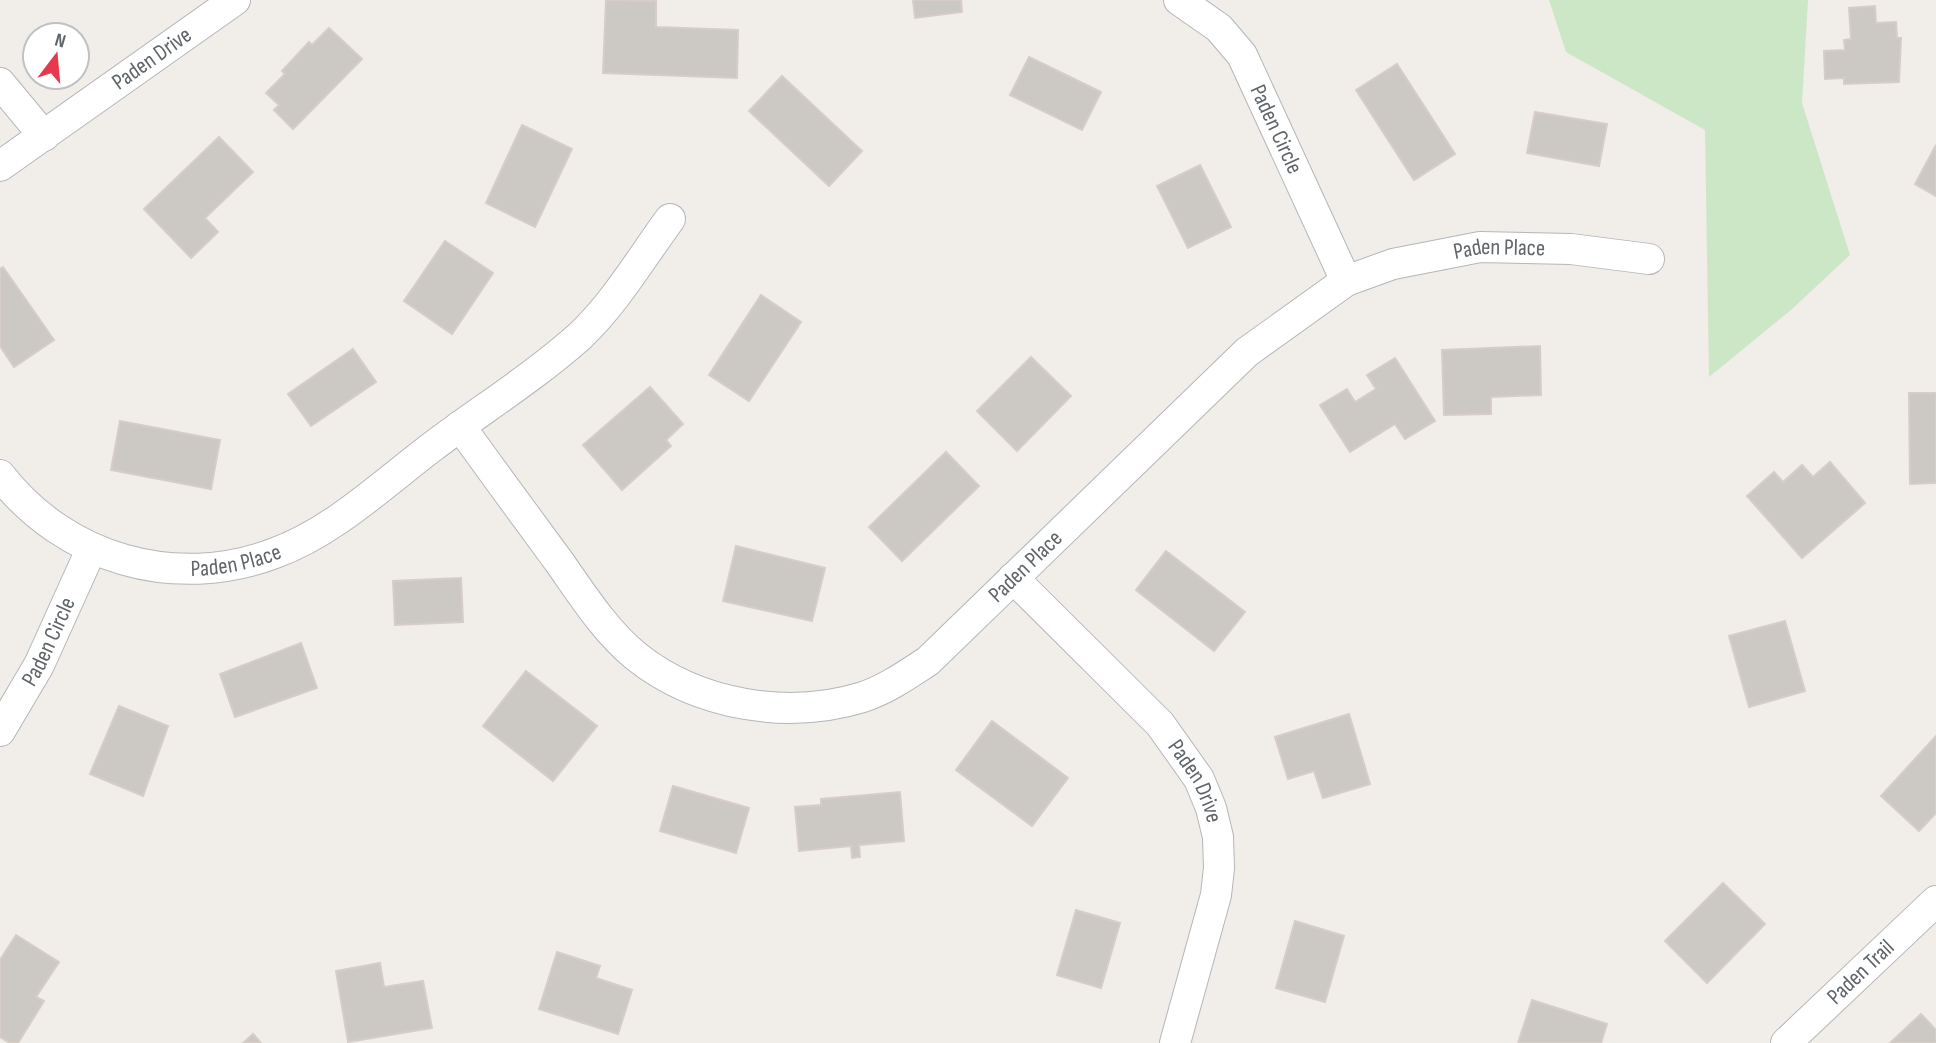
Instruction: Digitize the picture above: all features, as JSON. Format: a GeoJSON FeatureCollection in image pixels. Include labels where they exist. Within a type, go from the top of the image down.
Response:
{"type":"FeatureCollection","features":[{"type":"Feature","properties":{"kind":"street","name":"Paden Drive"},"geometry":{"type":"LineString","coordinates":[[0,166],[235,0]]}},
{"type":"Feature","properties":{"kind":"street","name":"Paden Circle"},"geometry":{"type":"LineString","coordinates":[[1179,0],[1219,28],[1242,55],[1346,281]]}},
{"type":"Feature","properties":{"kind":"street"},"geometry":{"type":"LineString","coordinates":[[0,83],[44,136]]}},
{"type":"Feature","properties":{"kind":"street","name":"Paden Place"},"geometry":{"type":"LineString","coordinates":[[0,475],[37,514],[91,550],[122,560],[169,567],[214,567],[275,553],[339,517],[581,334],[670,219]]}},
{"type":"Feature","properties":{"kind":"street","name":"Paden Place"},"geometry":{"type":"LineString","coordinates":[[460,426],[613,634],[636,657],[667,678],[703,693],[744,705],[781,708],[824,706],[865,696],[928,661],[1247,352],[1346,281],[1393,264],[1480,247],[1521,245],[1649,259]]}},
{"type":"Feature","properties":{"kind":"street","name":"Paden Circle"},"geometry":{"type":"LineString","coordinates":[[0,731],[39,665],[91,550]]}},
{"type":"Feature","properties":{"kind":"street","name":"Paden Drive"},"geometry":{"type":"LineString","coordinates":[[1013,578],[1160,724],[1199,779],[1211,808],[1218,837],[1216,895],[1175,1043]]}},
{"type":"Feature","properties":{"kind":"street","name":"Paden Trail"},"geometry":{"type":"LineString","coordinates":[[1786,1043],[1936,901]]}},
{"type":"Feature","properties":{"kind":"green space"},"geometry":{"type":"Polygon","coordinates":[[[1549,0],[1808,0],[1802,103],[1850,255],[1791,310],[1709,377],[1705,130],[1566,52],[1549,0]]]}},
{"type":"Feature","properties":{"kind":"building"},"geometry":{"type":"Polygon","coordinates":[[[606,0],[656,1],[656,27],[738,30],[737,78],[603,73],[606,0]]]}},
{"type":"Feature","properties":{"kind":"building"},"geometry":{"type":"Polygon","coordinates":[[[913,0],[961,0],[962,12],[915,18],[913,0]]]}},
{"type":"Feature","properties":{"kind":"building"},"geometry":{"type":"Polygon","coordinates":[[[1875,6],[1876,23],[1896,22],[1897,38],[1901,38],[1899,82],[1844,84],[1844,78],[1825,79],[1824,51],[1845,50],[1844,40],[1851,39],[1849,8],[1875,6]]]}},
{"type":"Feature","properties":{"kind":"building"},"geometry":{"type":"Polygon","coordinates":[[[329,28],[362,59],[293,129],[274,110],[279,105],[266,93],[285,74],[282,71],[309,42],[312,45],[329,28]]]}},
{"type":"Feature","properties":{"kind":"building"},"geometry":{"type":"Polygon","coordinates":[[[1029,57],[1101,92],[1082,130],[1010,95],[1029,57]]]}},
{"type":"Feature","properties":{"kind":"building"},"geometry":{"type":"Polygon","coordinates":[[[1397,64],[1455,154],[1414,180],[1356,90],[1397,64]]]}},
{"type":"Feature","properties":{"kind":"building"},"geometry":{"type":"Polygon","coordinates":[[[782,76],[862,151],[829,186],[749,111],[782,76]]]}},
{"type":"Feature","properties":{"kind":"building"},"geometry":{"type":"Polygon","coordinates":[[[1535,112],[1607,124],[1599,166],[1527,153],[1535,112]]]}},
{"type":"Feature","properties":{"kind":"building"},"geometry":{"type":"Polygon","coordinates":[[[522,125],[572,149],[535,227],[486,203],[522,125]]]}},
{"type":"Feature","properties":{"kind":"building"},"geometry":{"type":"Polygon","coordinates":[[[219,137],[253,172],[205,218],[218,232],[191,258],[144,209],[219,137]]]}},
{"type":"Feature","properties":{"kind":"building"},"geometry":{"type":"Polygon","coordinates":[[[1936,145],[1936,196],[1915,184],[1936,145]]]}},
{"type":"Feature","properties":{"kind":"building"},"geometry":{"type":"Polygon","coordinates":[[[1200,165],[1231,227],[1188,248],[1157,186],[1200,165]]]}},
{"type":"Feature","properties":{"kind":"building"},"geometry":{"type":"Polygon","coordinates":[[[445,241],[493,273],[452,334],[404,301],[445,241]]]}},
{"type":"Feature","properties":{"kind":"building"},"geometry":{"type":"Polygon","coordinates":[[[3,267],[54,340],[14,367],[0,346],[0,269],[3,267]]]}},
{"type":"Feature","properties":{"kind":"building"},"geometry":{"type":"Polygon","coordinates":[[[761,295],[801,322],[749,401],[709,375],[761,295]]]}},
{"type":"Feature","properties":{"kind":"building"},"geometry":{"type":"Polygon","coordinates":[[[1540,346],[1541,395],[1491,397],[1491,414],[1444,415],[1442,350],[1540,346]]]}},
{"type":"Feature","properties":{"kind":"building"},"geometry":{"type":"Polygon","coordinates":[[[353,349],[376,382],[311,426],[288,394],[353,349]]]}},
{"type":"Feature","properties":{"kind":"building"},"geometry":{"type":"Polygon","coordinates":[[[1031,357],[1071,396],[1017,451],[977,411],[1031,357]]]}},
{"type":"Feature","properties":{"kind":"building"},"geometry":{"type":"Polygon","coordinates":[[[1395,358],[1435,421],[1405,439],[1395,424],[1350,452],[1320,405],[1347,389],[1355,402],[1376,389],[1367,375],[1395,358]]]}},
{"type":"Feature","properties":{"kind":"building"},"geometry":{"type":"Polygon","coordinates":[[[650,387],[683,424],[666,440],[671,446],[622,490],[583,445],[650,387]]]}},
{"type":"Feature","properties":{"kind":"building"},"geometry":{"type":"Polygon","coordinates":[[[1909,393],[1936,393],[1936,483],[1910,484],[1909,393]]]}},
{"type":"Feature","properties":{"kind":"building"},"geometry":{"type":"Polygon","coordinates":[[[120,421],[220,440],[211,489],[111,470],[120,421]]]}},
{"type":"Feature","properties":{"kind":"building"},"geometry":{"type":"Polygon","coordinates":[[[946,452],[979,486],[902,561],[869,527],[946,452]]]}},
{"type":"Feature","properties":{"kind":"building"},"geometry":{"type":"Polygon","coordinates":[[[1830,462],[1865,503],[1802,558],[1747,496],[1774,472],[1783,482],[1802,465],[1813,477],[1830,462]]]}},
{"type":"Feature","properties":{"kind":"building"},"geometry":{"type":"Polygon","coordinates":[[[736,546],[825,568],[812,621],[723,601],[736,546]]]}},
{"type":"Feature","properties":{"kind":"building"},"geometry":{"type":"Polygon","coordinates":[[[1166,551],[1245,612],[1214,651],[1136,590],[1166,551]]]}},
{"type":"Feature","properties":{"kind":"building"},"geometry":{"type":"Polygon","coordinates":[[[461,578],[463,622],[395,625],[393,581],[461,578]]]}},
{"type":"Feature","properties":{"kind":"building"},"geometry":{"type":"Polygon","coordinates":[[[1785,621],[1805,691],[1749,707],[1729,636],[1785,621]]]}},
{"type":"Feature","properties":{"kind":"building"},"geometry":{"type":"Polygon","coordinates":[[[301,643],[317,688],[235,717],[220,674],[301,643]]]}},
{"type":"Feature","properties":{"kind":"building"},"geometry":{"type":"Polygon","coordinates":[[[526,671],[597,726],[553,781],[483,726],[526,671]]]}},
{"type":"Feature","properties":{"kind":"building"},"geometry":{"type":"Polygon","coordinates":[[[119,706],[168,726],[143,796],[90,774],[119,706]]]}},
{"type":"Feature","properties":{"kind":"building"},"geometry":{"type":"Polygon","coordinates":[[[1349,714],[1370,784],[1323,798],[1314,771],[1288,779],[1275,737],[1349,714]]]}},
{"type":"Feature","properties":{"kind":"building"},"geometry":{"type":"Polygon","coordinates":[[[992,721],[1068,778],[1032,826],[956,770],[992,721]]]}},
{"type":"Feature","properties":{"kind":"building"},"geometry":{"type":"Polygon","coordinates":[[[1936,736],[1936,813],[1919,831],[1881,796],[1936,736]]]}},
{"type":"Feature","properties":{"kind":"building"},"geometry":{"type":"Polygon","coordinates":[[[673,786],[749,808],[736,853],[660,831],[673,786]]]}},
{"type":"Feature","properties":{"kind":"building"},"geometry":{"type":"Polygon","coordinates":[[[900,792],[904,841],[859,845],[860,857],[852,858],[851,846],[799,851],[795,807],[821,805],[821,799],[900,792]]]}},
{"type":"Feature","properties":{"kind":"building"},"geometry":{"type":"Polygon","coordinates":[[[1723,883],[1765,924],[1707,983],[1665,941],[1723,883]]]}},
{"type":"Feature","properties":{"kind":"building"},"geometry":{"type":"Polygon","coordinates":[[[1076,910],[1120,923],[1101,988],[1057,975],[1076,910]]]}},
{"type":"Feature","properties":{"kind":"building"},"geometry":{"type":"Polygon","coordinates":[[[1295,921],[1344,936],[1325,1002],[1276,988],[1295,921]]]}},
{"type":"Feature","properties":{"kind":"building"},"geometry":{"type":"Polygon","coordinates":[[[16,935],[59,962],[36,997],[44,1001],[18,1043],[10,1043],[0,1037],[0,960],[16,935]]]}},
{"type":"Feature","properties":{"kind":"building"},"geometry":{"type":"Polygon","coordinates":[[[557,952],[600,966],[596,978],[632,990],[618,1034],[539,1009],[557,952]]]}},
{"type":"Feature","properties":{"kind":"building"},"geometry":{"type":"Polygon","coordinates":[[[380,963],[384,987],[423,981],[432,1028],[348,1042],[336,971],[380,963]]]}},
{"type":"Feature","properties":{"kind":"building"},"geometry":{"type":"Polygon","coordinates":[[[1532,1000],[1607,1024],[1601,1043],[1518,1043],[1532,1000]]]}},
{"type":"Feature","properties":{"kind":"building"},"geometry":{"type":"Polygon","coordinates":[[[1921,1014],[1936,1030],[1936,1043],[1890,1043],[1921,1014]]]}},
{"type":"Feature","properties":{"kind":"building"},"geometry":{"type":"Polygon","coordinates":[[[253,1034],[261,1043],[243,1043],[253,1034]]]}}]}
